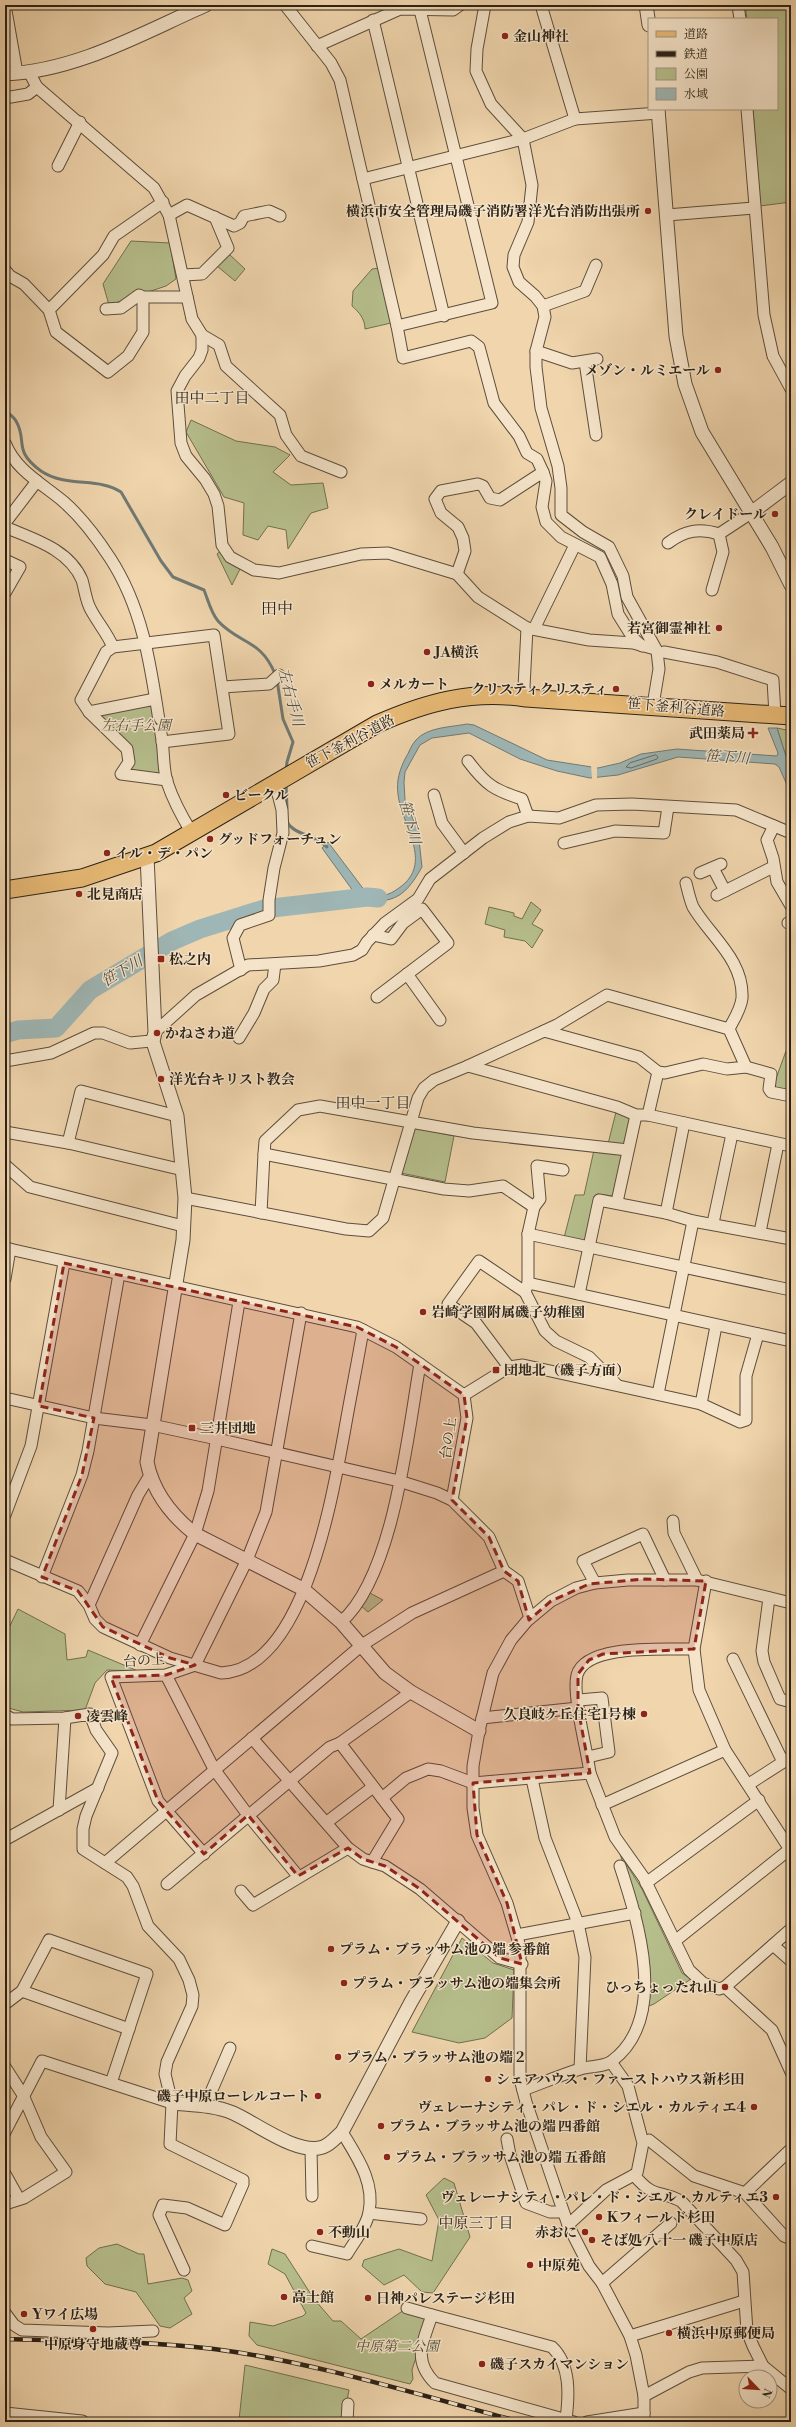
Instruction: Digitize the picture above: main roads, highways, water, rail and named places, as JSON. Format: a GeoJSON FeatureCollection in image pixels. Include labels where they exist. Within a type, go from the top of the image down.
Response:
{"type":"FeatureCollection","features":[{"type":"Feature","properties":{"kind":"main road","name":"笹下釜利谷道路"},"geometry":{"type":"LineString","coordinates":[[5,890],[82,878],[147,856],[192,833],[281,779],[377,724],[403,713],[452,699],[498,694],[526,698],[653,705],[783,716]]}},
{"type":"Feature","properties":{"kind":"water"},"geometry":{"type":"Polygon","coordinates":[[[467,724],[474,725],[547,760],[598,768],[620,763],[641,754],[677,749],[777,756],[778,753],[768,728],[777,728],[791,772],[791,794],[779,767],[775,764],[678,757],[618,775],[590,778],[557,771],[520,759],[469,733],[432,738],[420,745],[405,772],[404,782],[405,800],[418,831],[422,867],[408,888],[394,898],[377,902],[353,903],[351,897],[356,895],[322,848],[328,842],[368,895],[384,895],[399,888],[409,878],[414,867],[415,855],[413,843],[400,806],[398,794],[399,775],[405,759],[416,740],[426,732],[467,724]]]}},
{"type":"Feature","properties":{"kind":"waterway","name":"左右手川"},"geometry":{"type":"LineString","coordinates":[[5,410],[15,420],[19,428],[22,446],[27,457],[32,464],[41,471],[61,479],[103,485],[112,487],[121,492],[161,561],[173,577],[204,590],[218,621],[263,654],[275,674]]}},
{"type":"Feature","properties":{"kind":"waterway","name":"左右手川"},"geometry":{"type":"LineString","coordinates":[[277,680],[283,719],[293,742],[286,771]]}},
{"type":"Feature","properties":{"kind":"waterway","name":"左右手川"},"geometry":{"type":"LineString","coordinates":[[286,784],[287,808]]}},
{"type":"Feature","properties":{"kind":"waterway","name":"左右手川"},"geometry":{"type":"LineString","coordinates":[[287,822],[295,830],[317,840],[327,847]]}},
{"type":"Feature","properties":{"kind":"waterway","name":"笹下川"},"geometry":{"type":"LineString","coordinates":[[5,1034],[18,1030],[56,1028],[90,990],[172,941],[200,929],[264,909],[367,897],[378,898]]}},
{"type":"Feature","properties":{"kind":"railway"},"geometry":{"type":"LineString","coordinates":[[5,2339],[162,2344],[214,2349],[252,2355],[329,2371],[521,2422]]}},
{"type":"Feature","properties":{"kind":"place","name":"金山神社"},"geometry":{"type":"Point","coordinates":[505,36]}},
{"type":"Feature","properties":{"kind":"place","name":"横浜市安全管理局磯子消防署洋光台消防出張所"},"geometry":{"type":"Point","coordinates":[648,211]}},
{"type":"Feature","properties":{"kind":"place","name":"メゾン・ルミエール"},"geometry":{"type":"Point","coordinates":[718,370]}},
{"type":"Feature","properties":{"kind":"place","name":"クレイドール"},"geometry":{"type":"Point","coordinates":[775,514]}},
{"type":"Feature","properties":{"kind":"place","name":"若宮御霊神社"},"geometry":{"type":"Point","coordinates":[719,628]}},
{"type":"Feature","properties":{"kind":"place","name":"JA横浜"},"geometry":{"type":"Point","coordinates":[427,652]}},
{"type":"Feature","properties":{"kind":"place","name":"メルカート"},"geometry":{"type":"Point","coordinates":[371,684]}},
{"type":"Feature","properties":{"kind":"place","name":"クリスティクリスティ"},"geometry":{"type":"Point","coordinates":[616,689]}},
{"type":"Feature","properties":{"kind":"place","name":"武田薬局"},"geometry":{"type":"Point","coordinates":[753,733]}},
{"type":"Feature","properties":{"kind":"place","name":"ビークル"},"geometry":{"type":"Point","coordinates":[226,795]}},
{"type":"Feature","properties":{"kind":"place","name":"グッドフォーチュン"},"geometry":{"type":"Point","coordinates":[210,839]}},
{"type":"Feature","properties":{"kind":"place","name":"イル・デ・パン"},"geometry":{"type":"Point","coordinates":[107,853]}},
{"type":"Feature","properties":{"kind":"place","name":"北見商店"},"geometry":{"type":"Point","coordinates":[79,894]}},
{"type":"Feature","properties":{"kind":"place","name":"松之内"},"geometry":{"type":"Point","coordinates":[161,959]}},
{"type":"Feature","properties":{"kind":"place","name":"かねさわ道"},"geometry":{"type":"Point","coordinates":[157,1033]}},
{"type":"Feature","properties":{"kind":"place","name":"洋光台キリスト教会"},"geometry":{"type":"Point","coordinates":[161,1079]}},
{"type":"Feature","properties":{"kind":"place","name":"岩崎学園附属磯子幼稚園"},"geometry":{"type":"Point","coordinates":[423,1312]}},
{"type":"Feature","properties":{"kind":"place","name":"団地北（磯子方面）"},"geometry":{"type":"Point","coordinates":[496,1370]}},
{"type":"Feature","properties":{"kind":"place","name":"三井団地"},"geometry":{"type":"Point","coordinates":[192,1428]}},
{"type":"Feature","properties":{"kind":"place","name":"久良岐ケ丘住宅1号棟"},"geometry":{"type":"Point","coordinates":[644,1714]}},
{"type":"Feature","properties":{"kind":"place","name":"凌雲峰"},"geometry":{"type":"Point","coordinates":[78,1716]}},
{"type":"Feature","properties":{"kind":"place","name":"プラム・ブラッサム池の端 参番館"},"geometry":{"type":"Point","coordinates":[331,1949]}},
{"type":"Feature","properties":{"kind":"place","name":"プラム・ブラッサム池の端集会所"},"geometry":{"type":"Point","coordinates":[344,1983]}},
{"type":"Feature","properties":{"kind":"place","name":"ひっちょったれ山"},"geometry":{"type":"Point","coordinates":[725,1987]}},
{"type":"Feature","properties":{"kind":"place","name":"プラム・ブラッサム池の端２"},"geometry":{"type":"Point","coordinates":[338,2057]}},
{"type":"Feature","properties":{"kind":"place","name":"シェアハウス・ファーストハウス新杉田"},"geometry":{"type":"Point","coordinates":[488,2079]}},
{"type":"Feature","properties":{"kind":"place","name":"磯子中原ローレルコート"},"geometry":{"type":"Point","coordinates":[318,2096]}},
{"type":"Feature","properties":{"kind":"place","name":"ヴェレーナシティ・パレ・ド・シエル・カルティエ4"},"geometry":{"type":"Point","coordinates":[754,2107]}},
{"type":"Feature","properties":{"kind":"place","name":"プラム・ブラッサム池の端 四番館"},"geometry":{"type":"Point","coordinates":[381,2126]}},
{"type":"Feature","properties":{"kind":"place","name":"プラム・ブラッサム池の端 五番館"},"geometry":{"type":"Point","coordinates":[387,2157]}},
{"type":"Feature","properties":{"kind":"place","name":"ヴェレーナシティ・パレ・ド・シエル・カルティエ3"},"geometry":{"type":"Point","coordinates":[776,2197]}},
{"type":"Feature","properties":{"kind":"place","name":"Kフィールド杉田"},"geometry":{"type":"Point","coordinates":[599,2217]}},
{"type":"Feature","properties":{"kind":"place","name":"不動山"},"geometry":{"type":"Point","coordinates":[320,2232]}},
{"type":"Feature","properties":{"kind":"place","name":"赤おに"},"geometry":{"type":"Point","coordinates":[585,2232]}},
{"type":"Feature","properties":{"kind":"place","name":"そば処 八十一 磯子中原店"},"geometry":{"type":"Point","coordinates":[592,2240]}},
{"type":"Feature","properties":{"kind":"place","name":"中原苑"},"geometry":{"type":"Point","coordinates":[530,2265]}},
{"type":"Feature","properties":{"kind":"place","name":"高士館"},"geometry":{"type":"Point","coordinates":[284,2297]}},
{"type":"Feature","properties":{"kind":"place","name":"日神パレステージ杉田"},"geometry":{"type":"Point","coordinates":[368,2298]}},
{"type":"Feature","properties":{"kind":"place","name":"Yワイ広場"},"geometry":{"type":"Point","coordinates":[24,2314]}},
{"type":"Feature","properties":{"kind":"place","name":"中原身守地蔵尊"},"geometry":{"type":"Point","coordinates":[93,2329]}},
{"type":"Feature","properties":{"kind":"place","name":"横浜中原郵便局"},"geometry":{"type":"Point","coordinates":[669,2333]}},
{"type":"Feature","properties":{"kind":"place","name":"磯子スカイマンション"},"geometry":{"type":"Point","coordinates":[482,2364]}},
{"type":"Feature","properties":{"kind":"district","name":"田中二丁目"},"geometry":{"type":"Point","coordinates":[212,398]}},
{"type":"Feature","properties":{"kind":"district","name":"田中"},"geometry":{"type":"Point","coordinates":[277,608]}},
{"type":"Feature","properties":{"kind":"district","name":"田中一丁目"},"geometry":{"type":"Point","coordinates":[373,1103]}},
{"type":"Feature","properties":{"kind":"district","name":"中原三丁目"},"geometry":{"type":"Point","coordinates":[476,2223]}},
{"type":"Feature","properties":{"kind":"park label","name":"左右手公園"},"geometry":{"type":"Point","coordinates":[136,725]}},
{"type":"Feature","properties":{"kind":"park label","name":"中原第二公園"},"geometry":{"type":"Point","coordinates":[397,2346]}}]}
